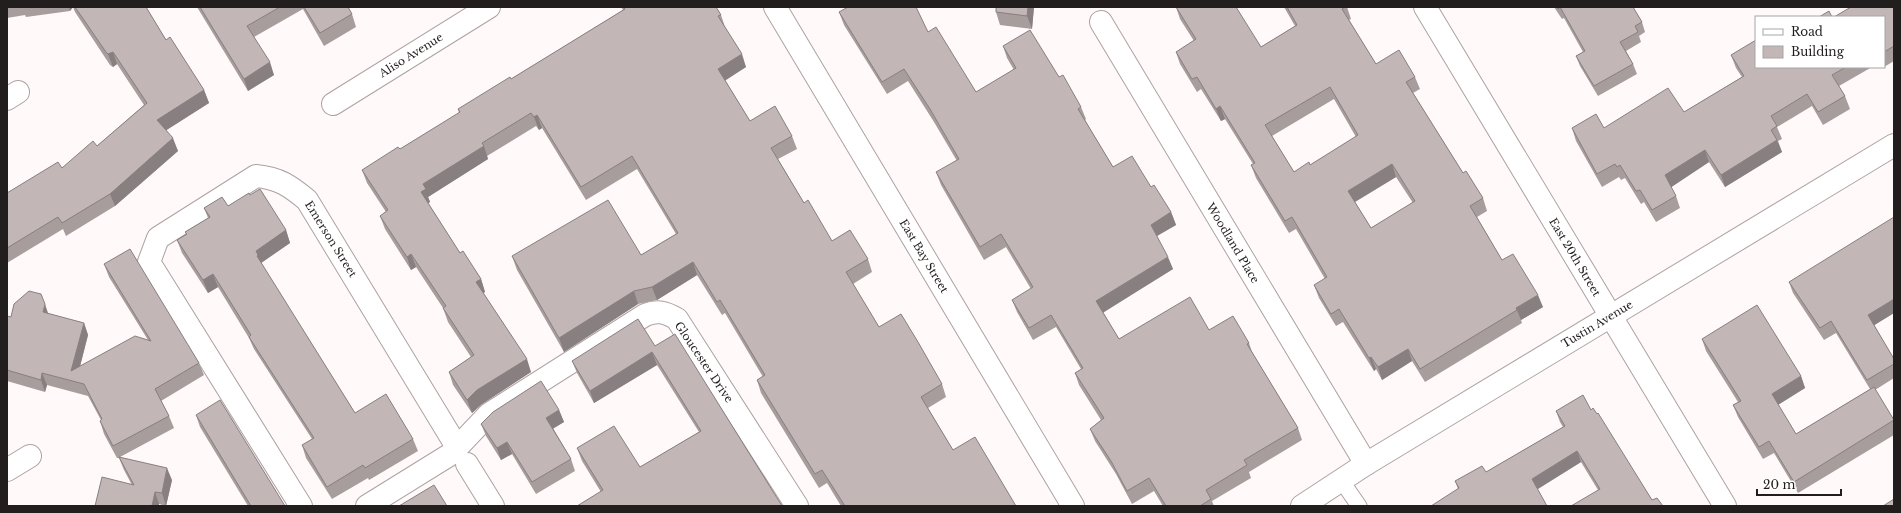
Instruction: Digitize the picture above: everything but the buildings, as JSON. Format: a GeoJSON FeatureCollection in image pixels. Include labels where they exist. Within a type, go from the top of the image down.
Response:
{"type":"FeatureCollection","features":[{"type":"Feature","properties":{"kind":"street","name":"Aliso Avenue"},"geometry":{"type":"LineString","coordinates":[[333,104],[490,7]]}},
{"type":"Feature","properties":{"kind":"street","name":"East Bay Street"},"geometry":{"type":"LineString","coordinates":[[775,7],[1073,506]]}},
{"type":"Feature","properties":{"kind":"street","name":"East 20th Street"},"geometry":{"type":"LineString","coordinates":[[1425,7],[1725,506]]}},
{"type":"Feature","properties":{"kind":"street","name":"Woodland Place"},"geometry":{"type":"LineString","coordinates":[[1101,22],[1366,464]]}},
{"type":"Feature","properties":{"kind":"street","name":"Tustin Avenue"},"geometry":{"type":"LineString","coordinates":[[1302,506],[1366,464],[1894,144]]}},
{"type":"Feature","properties":{"kind":"street","name":"Emerson Street"},"geometry":{"type":"LineString","coordinates":[[301,506],[149,262],[158,238],[256,176],[268,177],[283,182],[308,200],[493,506]]}},
{"type":"Feature","properties":{"kind":"street","name":"Gloucester Drive"},"geometry":{"type":"LineString","coordinates":[[462,456],[489,414],[645,315],[654,312],[664,312],[677,319],[686,331],[798,506]]}},
{"type":"Feature","properties":{"kind":"street"},"geometry":{"type":"LineString","coordinates":[[7,470],[30,456]]}},
{"type":"Feature","properties":{"kind":"street"},"geometry":{"type":"LineString","coordinates":[[367,506],[440,461],[462,456]]}},
{"type":"Feature","properties":{"kind":"lane"},"geometry":{"type":"LineString","coordinates":[[1341,480],[1359,506]]}}]}
